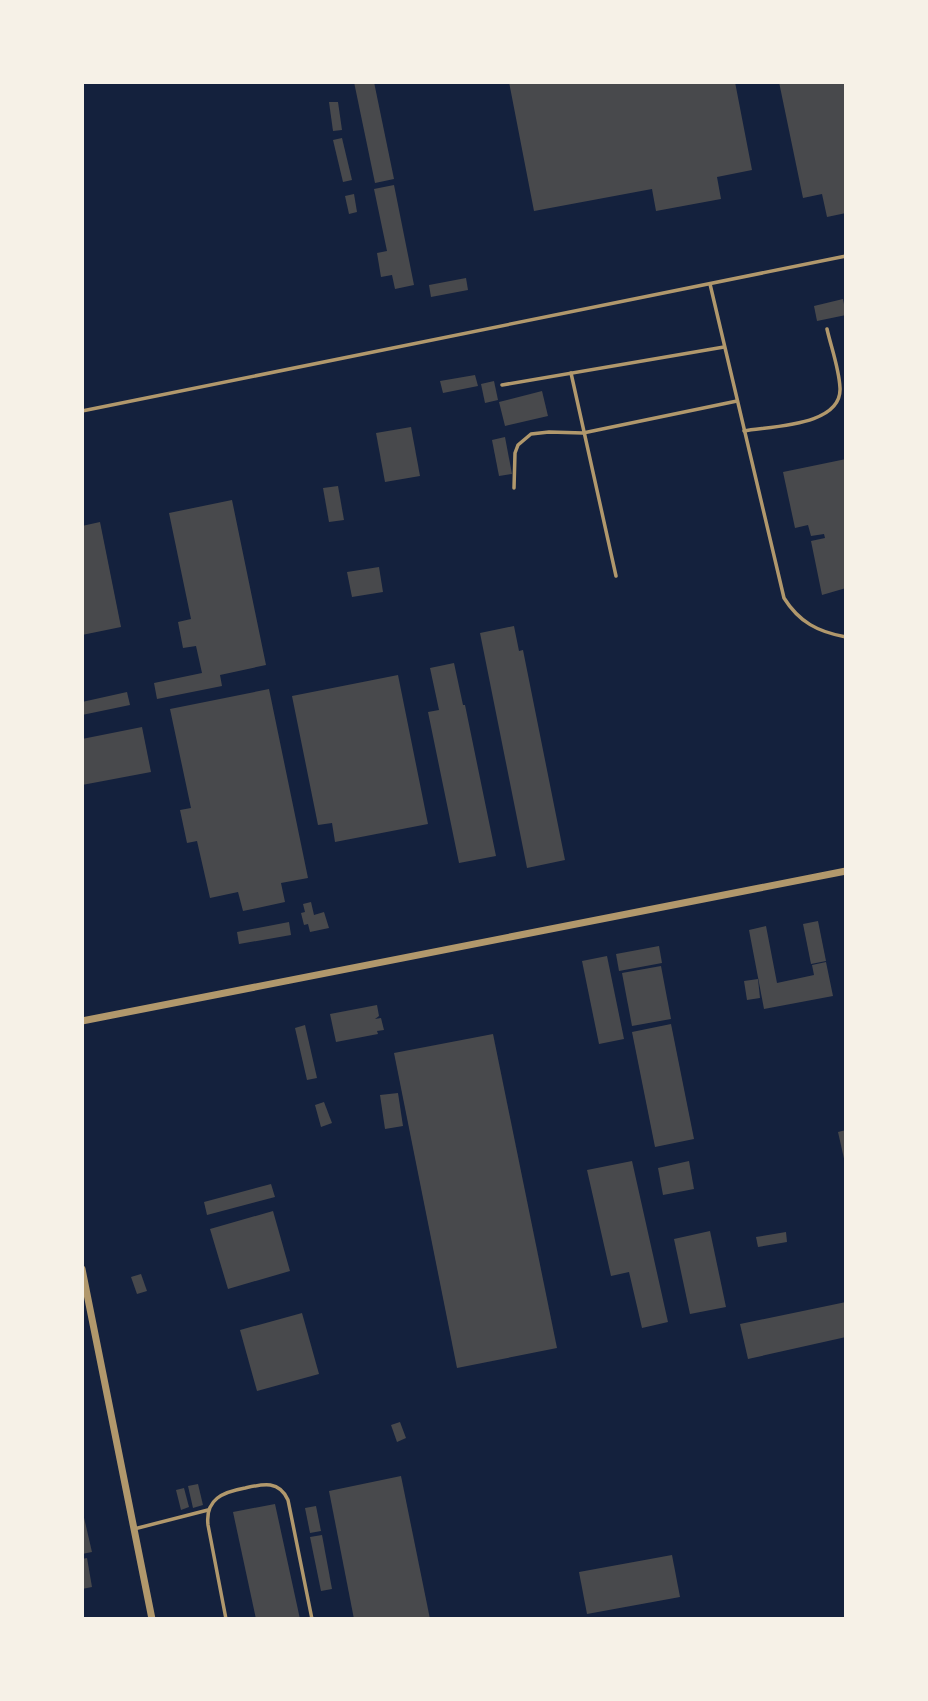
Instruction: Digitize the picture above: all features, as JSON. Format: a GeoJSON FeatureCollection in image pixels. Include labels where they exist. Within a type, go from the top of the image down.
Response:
{"type":"FeatureCollection","features":[{"type":"Feature","properties":{"kind":"street"},"geometry":{"type":"LineString","coordinates":[[82,1021],[846,871]]}},
{"type":"Feature","properties":{"kind":"street"},"geometry":{"type":"LineString","coordinates":[[82,1269],[152,1619]]}},
{"type":"Feature","properties":{"kind":"lane"},"geometry":{"type":"LineString","coordinates":[[82,411],[846,256]]}},
{"type":"Feature","properties":{"kind":"lane"},"geometry":{"type":"LineString","coordinates":[[710,284],[784,598],[791,609],[810,626],[822,632],[846,637]]}},
{"type":"Feature","properties":{"kind":"lane"},"geometry":{"type":"LineString","coordinates":[[744,431],[816,419],[834,407],[839,395],[839,383],[827,329]]}},
{"type":"Feature","properties":{"kind":"lane"},"geometry":{"type":"LineString","coordinates":[[502,385],[724,347]]}},
{"type":"Feature","properties":{"kind":"lane"},"geometry":{"type":"LineString","coordinates":[[571,373],[616,576]]}},
{"type":"Feature","properties":{"kind":"lane"},"geometry":{"type":"LineString","coordinates":[[514,488],[515,453],[524,439],[540,432],[583,433],[737,401]]}},
{"type":"Feature","properties":{"kind":"lane"},"geometry":{"type":"LineString","coordinates":[[226,1619],[208,1525],[208,1510],[218,1496],[232,1490],[269,1484],[283,1491],[288,1500],[312,1619]]}},
{"type":"Feature","properties":{"kind":"lane"},"geometry":{"type":"LineString","coordinates":[[134,1529],[208,1510]]}},
{"type":"Feature","properties":{"kind":"building"},"geometry":{"type":"Polygon","coordinates":[[[354,82],[374,82],[394,179],[375,183],[354,82]]]}},
{"type":"Feature","properties":{"kind":"building"},"geometry":{"type":"Polygon","coordinates":[[[509,82],[735,82],[752,170],[717,177],[721,199],[656,211],[652,189],[534,211],[509,82]]]}},
{"type":"Feature","properties":{"kind":"building"},"geometry":{"type":"Polygon","coordinates":[[[779,82],[846,82],[846,213],[827,217],[822,194],[803,198],[779,82]]]}},
{"type":"Feature","properties":{"kind":"building"},"geometry":{"type":"Polygon","coordinates":[[[329,102],[338,102],[342,130],[333,131],[329,102]]]}},
{"type":"Feature","properties":{"kind":"building"},"geometry":{"type":"Polygon","coordinates":[[[342,138],[352,180],[343,182],[333,140],[342,138]]]}},
{"type":"Feature","properties":{"kind":"building"},"geometry":{"type":"Polygon","coordinates":[[[394,185],[414,285],[395,289],[392,275],[381,277],[377,253],[387,251],[374,189],[394,185]]]}},
{"type":"Feature","properties":{"kind":"building"},"geometry":{"type":"Polygon","coordinates":[[[354,194],[357,212],[349,214],[345,196],[354,194]]]}},
{"type":"Feature","properties":{"kind":"building"},"geometry":{"type":"Polygon","coordinates":[[[466,278],[468,290],[431,297],[429,285],[466,278]]]}},
{"type":"Feature","properties":{"kind":"building"},"geometry":{"type":"Polygon","coordinates":[[[843,299],[846,315],[817,321],[814,306],[843,299]]]}},
{"type":"Feature","properties":{"kind":"building"},"geometry":{"type":"Polygon","coordinates":[[[475,375],[478,386],[443,393],[440,381],[475,375]]]}},
{"type":"Feature","properties":{"kind":"building"},"geometry":{"type":"Polygon","coordinates":[[[494,381],[498,400],[485,403],[481,384],[494,381]]]}},
{"type":"Feature","properties":{"kind":"building"},"geometry":{"type":"Polygon","coordinates":[[[542,391],[548,416],[505,426],[499,402],[542,391]]]}},
{"type":"Feature","properties":{"kind":"building"},"geometry":{"type":"Polygon","coordinates":[[[411,427],[420,476],[385,482],[376,433],[411,427]]]}},
{"type":"Feature","properties":{"kind":"building"},"geometry":{"type":"Polygon","coordinates":[[[505,437],[512,474],[499,476],[492,440],[505,437]]]}},
{"type":"Feature","properties":{"kind":"building"},"geometry":{"type":"Polygon","coordinates":[[[846,459],[846,588],[822,595],[811,541],[825,538],[824,534],[811,536],[808,525],[795,528],[783,472],[846,459]]]}},
{"type":"Feature","properties":{"kind":"building"},"geometry":{"type":"Polygon","coordinates":[[[338,486],[344,520],[329,522],[323,488],[338,486]]]}},
{"type":"Feature","properties":{"kind":"building"},"geometry":{"type":"Polygon","coordinates":[[[232,500],[266,665],[220,675],[222,686],[157,699],[154,683],[202,673],[196,646],[183,648],[178,622],[191,619],[169,513],[232,500]]]}},
{"type":"Feature","properties":{"kind":"building"},"geometry":{"type":"Polygon","coordinates":[[[100,522],[121,627],[82,635],[82,526],[100,522]]]}},
{"type":"Feature","properties":{"kind":"building"},"geometry":{"type":"Polygon","coordinates":[[[379,567],[383,592],[352,597],[347,572],[379,567]]]}},
{"type":"Feature","properties":{"kind":"building"},"geometry":{"type":"Polygon","coordinates":[[[514,626],[519,651],[523,650],[565,860],[527,868],[480,633],[514,626]]]}},
{"type":"Feature","properties":{"kind":"building"},"geometry":{"type":"Polygon","coordinates":[[[454,663],[496,856],[459,863],[428,712],[439,710],[430,668],[454,663]]]}},
{"type":"Feature","properties":{"kind":"building"},"geometry":{"type":"Polygon","coordinates":[[[398,675],[428,824],[335,842],[332,823],[318,825],[292,696],[398,675]]]}},
{"type":"Feature","properties":{"kind":"building"},"geometry":{"type":"Polygon","coordinates":[[[269,689],[308,878],[281,883],[285,902],[243,911],[238,892],[210,898],[197,841],[187,843],[180,810],[191,808],[170,709],[269,689]]]}},
{"type":"Feature","properties":{"kind":"building"},"geometry":{"type":"Polygon","coordinates":[[[127,692],[130,705],[82,715],[82,702],[127,692]]]}},
{"type":"Feature","properties":{"kind":"building"},"geometry":{"type":"Polygon","coordinates":[[[142,727],[151,772],[82,785],[82,739],[142,727]]]}},
{"type":"Feature","properties":{"kind":"building"},"geometry":{"type":"Polygon","coordinates":[[[311,902],[314,915],[324,912],[329,928],[310,932],[308,924],[304,925],[301,913],[305,912],[303,904],[311,902]]]}},
{"type":"Feature","properties":{"kind":"building"},"geometry":{"type":"Polygon","coordinates":[[[818,921],[826,961],[811,964],[803,924],[818,921]]]}},
{"type":"Feature","properties":{"kind":"building"},"geometry":{"type":"Polygon","coordinates":[[[289,922],[291,935],[239,944],[237,932],[289,922]]]}},
{"type":"Feature","properties":{"kind":"building"},"geometry":{"type":"Polygon","coordinates":[[[766,926],[777,983],[814,975],[812,965],[826,962],[833,996],[764,1009],[749,930],[766,926]]]}},
{"type":"Feature","properties":{"kind":"building"},"geometry":{"type":"Polygon","coordinates":[[[659,946],[662,963],[619,971],[616,954],[659,946]]]}},
{"type":"Feature","properties":{"kind":"building"},"geometry":{"type":"Polygon","coordinates":[[[607,956],[624,1039],[599,1044],[582,961],[607,956]]]}},
{"type":"Feature","properties":{"kind":"building"},"geometry":{"type":"Polygon","coordinates":[[[661,966],[671,1019],[632,1026],[622,973],[661,966]]]}},
{"type":"Feature","properties":{"kind":"building"},"geometry":{"type":"Polygon","coordinates":[[[758,979],[760,998],[747,1000],[744,981],[758,979]]]}},
{"type":"Feature","properties":{"kind":"building"},"geometry":{"type":"Polygon","coordinates":[[[377,1005],[379,1016],[375,1019],[381,1018],[384,1030],[377,1031],[378,1034],[336,1042],[330,1014],[377,1005]]]}},
{"type":"Feature","properties":{"kind":"building"},"geometry":{"type":"Polygon","coordinates":[[[671,1024],[694,1139],[655,1147],[632,1032],[671,1024]]]}},
{"type":"Feature","properties":{"kind":"building"},"geometry":{"type":"Polygon","coordinates":[[[305,1025],[317,1078],[307,1080],[295,1028],[305,1025]]]}},
{"type":"Feature","properties":{"kind":"building"},"geometry":{"type":"Polygon","coordinates":[[[493,1034],[557,1348],[457,1368],[394,1053],[493,1034]]]}},
{"type":"Feature","properties":{"kind":"building"},"geometry":{"type":"Polygon","coordinates":[[[398,1093],[403,1126],[385,1129],[380,1095],[398,1093]]]}},
{"type":"Feature","properties":{"kind":"building"},"geometry":{"type":"Polygon","coordinates":[[[324,1102],[332,1123],[321,1127],[315,1105],[324,1102]]]}},
{"type":"Feature","properties":{"kind":"building"},"geometry":{"type":"Polygon","coordinates":[[[846,1130],[846,1163],[845,1163],[838,1132],[846,1130]]]}},
{"type":"Feature","properties":{"kind":"building"},"geometry":{"type":"Polygon","coordinates":[[[632,1161],[668,1322],[642,1328],[629,1272],[611,1276],[587,1170],[632,1161]]]}},
{"type":"Feature","properties":{"kind":"building"},"geometry":{"type":"Polygon","coordinates":[[[689,1161],[694,1189],[663,1195],[658,1168],[689,1161]]]}},
{"type":"Feature","properties":{"kind":"building"},"geometry":{"type":"Polygon","coordinates":[[[271,1184],[275,1197],[207,1215],[204,1202],[271,1184]]]}},
{"type":"Feature","properties":{"kind":"building"},"geometry":{"type":"Polygon","coordinates":[[[273,1211],[290,1271],[228,1289],[210,1229],[273,1211]]]}},
{"type":"Feature","properties":{"kind":"building"},"geometry":{"type":"Polygon","coordinates":[[[710,1231],[726,1307],[690,1314],[674,1239],[710,1231]]]}},
{"type":"Feature","properties":{"kind":"building"},"geometry":{"type":"Polygon","coordinates":[[[786,1232],[787,1242],[758,1247],[756,1237],[786,1232]]]}},
{"type":"Feature","properties":{"kind":"building"},"geometry":{"type":"Polygon","coordinates":[[[141,1274],[147,1291],[137,1294],[131,1277],[141,1274]]]}},
{"type":"Feature","properties":{"kind":"building"},"geometry":{"type":"Polygon","coordinates":[[[846,1302],[846,1337],[748,1359],[740,1324],[846,1302]]]}},
{"type":"Feature","properties":{"kind":"building"},"geometry":{"type":"Polygon","coordinates":[[[302,1313],[319,1374],[257,1391],[240,1330],[302,1313]]]}},
{"type":"Feature","properties":{"kind":"building"},"geometry":{"type":"Polygon","coordinates":[[[400,1422],[406,1438],[397,1442],[391,1425],[400,1422]]]}},
{"type":"Feature","properties":{"kind":"building"},"geometry":{"type":"Polygon","coordinates":[[[401,1476],[430,1619],[354,1619],[329,1491],[401,1476]]]}},
{"type":"Feature","properties":{"kind":"building"},"geometry":{"type":"Polygon","coordinates":[[[198,1484],[203,1505],[193,1508],[188,1486],[198,1484]]]}},
{"type":"Feature","properties":{"kind":"building"},"geometry":{"type":"Polygon","coordinates":[[[184,1488],[189,1507],[181,1510],[176,1490],[184,1488]]]}},
{"type":"Feature","properties":{"kind":"building"},"geometry":{"type":"Polygon","coordinates":[[[275,1504],[300,1619],[256,1619],[233,1512],[275,1504]]]}},
{"type":"Feature","properties":{"kind":"building"},"geometry":{"type":"Polygon","coordinates":[[[316,1506],[321,1531],[310,1533],[305,1508],[316,1506]]]}},
{"type":"Feature","properties":{"kind":"building"},"geometry":{"type":"Polygon","coordinates":[[[82,1509],[92,1552],[82,1554],[82,1509]]]}},
{"type":"Feature","properties":{"kind":"building"},"geometry":{"type":"Polygon","coordinates":[[[322,1535],[332,1589],[321,1591],[310,1537],[322,1535]]]}},
{"type":"Feature","properties":{"kind":"building"},"geometry":{"type":"Polygon","coordinates":[[[672,1555],[680,1597],[587,1614],[579,1572],[672,1555]]]}},
{"type":"Feature","properties":{"kind":"building"},"geometry":{"type":"Polygon","coordinates":[[[87,1558],[92,1587],[82,1589],[82,1559],[87,1558]]]}}]}
